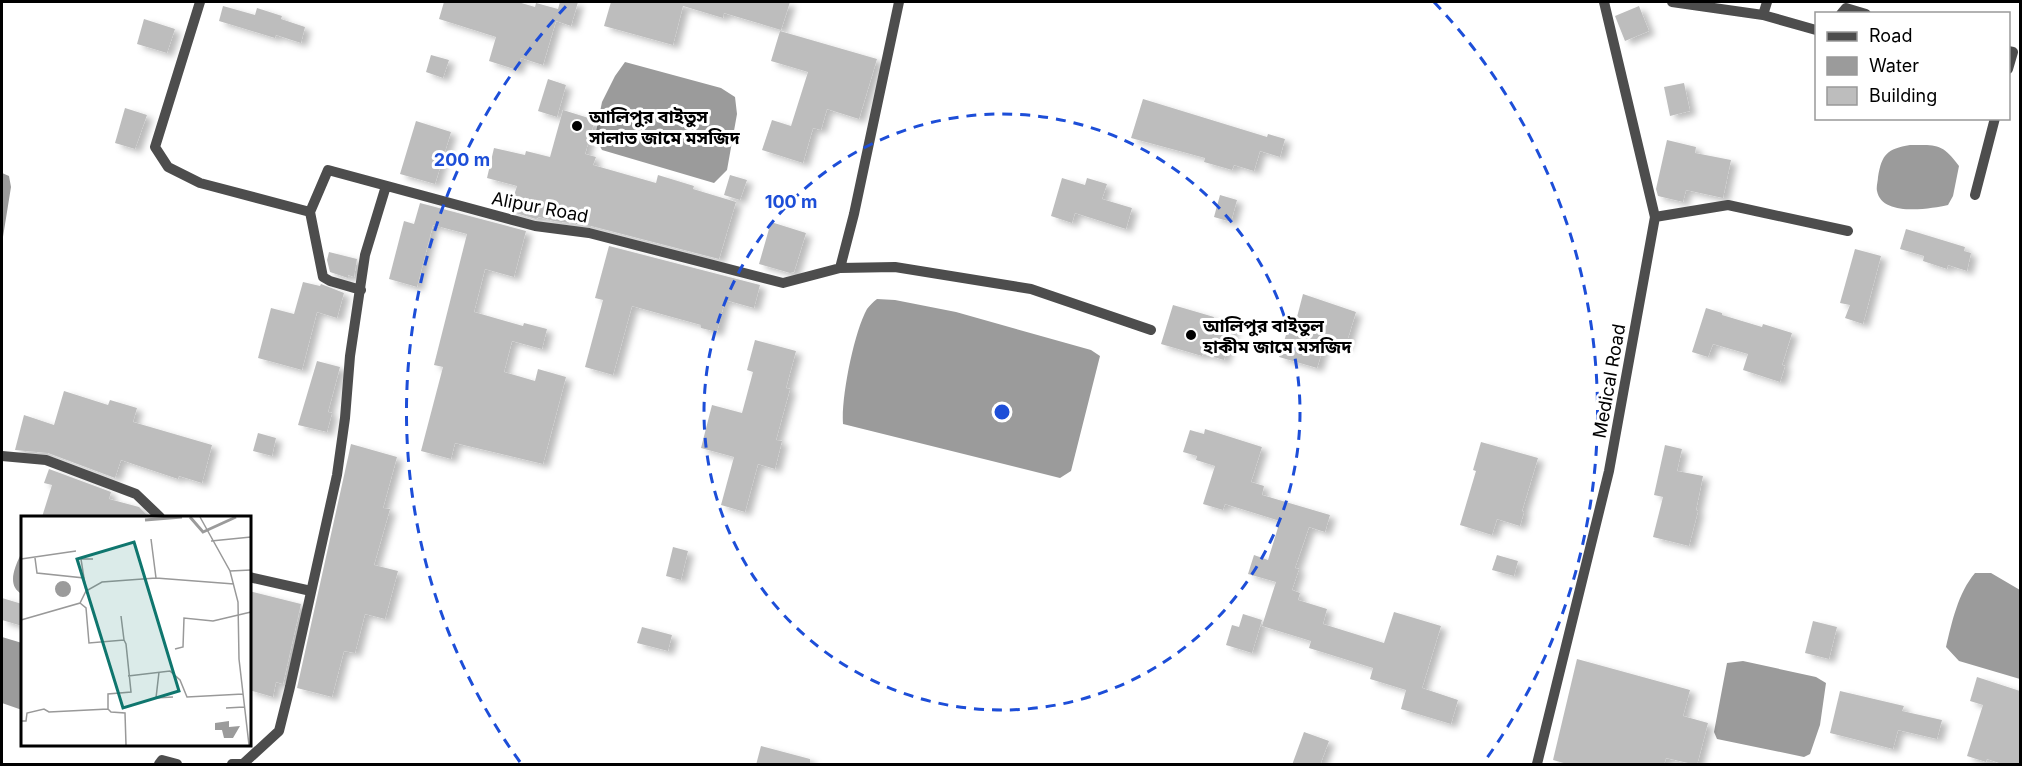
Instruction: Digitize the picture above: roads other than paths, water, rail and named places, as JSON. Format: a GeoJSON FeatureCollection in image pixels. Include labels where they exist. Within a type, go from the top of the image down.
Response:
{"type":"FeatureCollection","features":[{"type":"Feature","properties":{"kind":"street"},"geometry":{"type":"LineString","coordinates":[[200,2],[155,147],[168,167],[200,183],[310,212],[323,277],[361,290]]}},
{"type":"Feature","properties":{"kind":"street"},"geometry":{"type":"LineString","coordinates":[[840,268],[854,214],[899,2]]}},
{"type":"Feature","properties":{"kind":"street","name":"Medical Road"},"geometry":{"type":"LineString","coordinates":[[1537,765],[1609,471],[1655,217],[1604,2]]}},
{"type":"Feature","properties":{"kind":"street"},"geometry":{"type":"LineString","coordinates":[[1672,2],[1763,15],[1815,30]]}},
{"type":"Feature","properties":{"kind":"street"},"geometry":{"type":"LineString","coordinates":[[1763,15],[1767,2]]}},
{"type":"Feature","properties":{"kind":"street"},"geometry":{"type":"LineString","coordinates":[[1843,12],[1846,9],[1858,12]]}},
{"type":"Feature","properties":{"kind":"street"},"geometry":{"type":"LineString","coordinates":[[1974,195],[1994,120]]}},
{"type":"Feature","properties":{"kind":"street","name":"Alipur Road"},"geometry":{"type":"LineString","coordinates":[[310,212],[328,170],[535,226],[589,233],[783,283],[840,268],[895,267],[1031,289],[1151,330]]}},
{"type":"Feature","properties":{"kind":"street"},"geometry":{"type":"LineString","coordinates":[[232,765],[243,764],[279,731],[337,475],[364,255],[386,186]]}},
{"type":"Feature","properties":{"kind":"street"},"geometry":{"type":"LineString","coordinates":[[1655,217],[1728,205],[1848,231]]}},
{"type":"Feature","properties":{"kind":"street"},"geometry":{"type":"LineString","coordinates":[[2,456],[46,460],[136,494],[159,516]]}},
{"type":"Feature","properties":{"kind":"street"},"geometry":{"type":"LineString","coordinates":[[250,577],[311,591]]}},
{"type":"Feature","properties":{"kind":"street"},"geometry":{"type":"LineString","coordinates":[[159,765],[162,760],[177,765]]}},
{"type":"Feature","properties":{"kind":"water"},"geometry":{"type":"Polygon","coordinates":[[[625,62],[721,88],[735,97],[737,114],[727,170],[714,183],[602,150],[595,137],[602,102],[625,62]]]}},
{"type":"Feature","properties":{"kind":"water"},"geometry":{"type":"Polygon","coordinates":[[[1910,145],[1927,145],[1943,149],[1959,166],[1953,196],[1948,205],[1908,209],[1888,205],[1881,199],[1877,188],[1881,163],[1891,151],[1910,145]]]}},
{"type":"Feature","properties":{"kind":"water"},"geometry":{"type":"Polygon","coordinates":[[[2,173],[9,176],[11,187],[2,243],[2,173]]]}},
{"type":"Feature","properties":{"kind":"water"},"geometry":{"type":"Polygon","coordinates":[[[877,299],[895,300],[956,312],[1091,350],[1100,356],[1071,471],[1060,478],[843,424],[849,365],[857,333],[867,309],[877,299]]]}},
{"type":"Feature","properties":{"kind":"water"},"geometry":{"type":"Polygon","coordinates":[[[20,556],[21,593],[17,591],[13,582],[20,556]]]}},
{"type":"Feature","properties":{"kind":"water"},"geometry":{"type":"Polygon","coordinates":[[[1975,573],[1991,573],[2020,590],[2020,679],[1959,661],[1946,647],[1960,599],[1975,573]]]}},
{"type":"Feature","properties":{"kind":"water"},"geometry":{"type":"Polygon","coordinates":[[[2,637],[21,643],[21,710],[2,703],[2,637]]]}},
{"type":"Feature","properties":{"kind":"water"},"geometry":{"type":"Polygon","coordinates":[[[1743,661],[1816,677],[1826,683],[1820,725],[1810,754],[1804,757],[1717,739],[1714,732],[1727,663],[1743,661]]]}},
{"type":"Feature","properties":{"kind":"place","name":"আলিপুর বাইতুস সালাত জামে মসজিদ"},"geometry":{"type":"Point","coordinates":[577,126]}},
{"type":"Feature","properties":{"kind":"place","name":"আলিপুর বাইতুল হাকীম জামে মসজিদ"},"geometry":{"type":"Point","coordinates":[1191,335]}}]}
